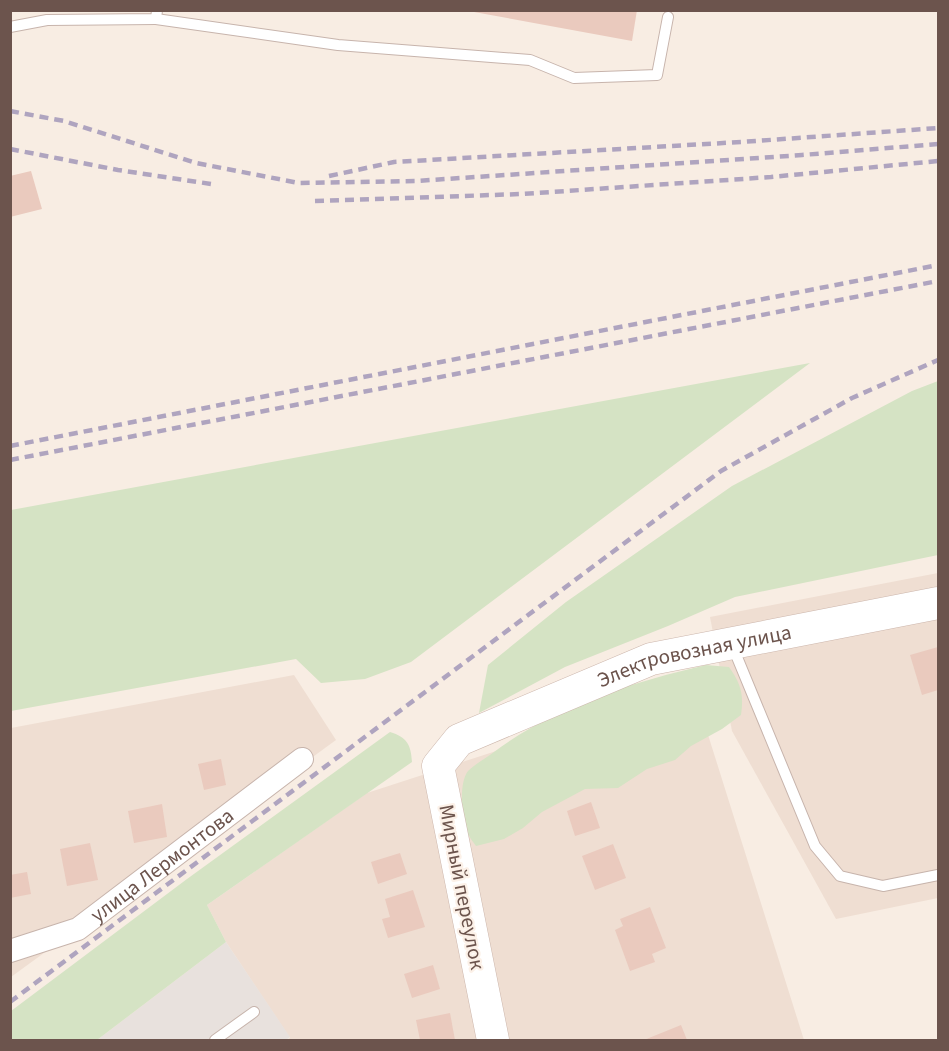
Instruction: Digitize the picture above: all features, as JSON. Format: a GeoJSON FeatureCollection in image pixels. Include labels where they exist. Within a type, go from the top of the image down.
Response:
{"type":"FeatureCollection","features":[{"type":"Feature","properties":{"kind":"street","name":"Электровозная улица"},"geometry":{"type":"LineString","coordinates":[[459,740],[651,659],[939,603]]}},
{"type":"Feature","properties":{"kind":"street","name":"Мирный переулок"},"geometry":{"type":"LineString","coordinates":[[459,740],[438,766],[493,1041]]}},
{"type":"Feature","properties":{"kind":"street","name":"улица Лермонтова"},"geometry":{"type":"LineString","coordinates":[[10,951],[78,929],[302,759]]}},
{"type":"Feature","properties":{"kind":"lane"},"geometry":{"type":"LineString","coordinates":[[10,27],[47,20],[157,15],[338,45],[530,60],[574,78],[657,75],[668,17]]}},
{"type":"Feature","properties":{"kind":"lane"},"geometry":{"type":"LineString","coordinates":[[732,644],[815,846],[840,876],[883,886],[939,875]]}},
{"type":"Feature","properties":{"kind":"lane"},"geometry":{"type":"LineString","coordinates":[[215,1041],[254,1012]]}},
{"type":"Feature","properties":{"kind":"shaded area"},"geometry":{"type":"Polygon","coordinates":[[[938,573],[938,898],[836,919],[732,731],[710,617],[938,573]]]}},
{"type":"Feature","properties":{"kind":"shaded area"},"geometry":{"type":"Polygon","coordinates":[[[294,675],[336,740],[11,977],[11,728],[294,675]]]}},
{"type":"Feature","properties":{"kind":"shaded area"},"geometry":{"type":"Polygon","coordinates":[[[693,687],[804,1040],[286,1040],[290,1038],[226,942],[207,905],[367,793],[693,687]]]}},
{"type":"Feature","properties":{"kind":"shaded area"},"geometry":{"type":"Polygon","coordinates":[[[226,942],[290,1037],[286,1040],[97,1040],[226,942]]]}},
{"type":"Feature","properties":{"kind":"green space"},"geometry":{"type":"Polygon","coordinates":[[[810,363],[411,662],[365,679],[321,683],[296,659],[11,711],[11,510],[810,363]]]}},
{"type":"Feature","properties":{"kind":"green space"},"geometry":{"type":"Polygon","coordinates":[[[938,381],[938,555],[735,597],[565,667],[479,713],[488,665],[566,602],[732,486],[912,391],[938,381]]]}},
{"type":"Feature","properties":{"kind":"green space"},"geometry":{"type":"Polygon","coordinates":[[[706,665],[729,667],[741,690],[741,715],[722,729],[691,746],[675,760],[647,769],[618,788],[585,789],[542,812],[523,828],[504,839],[476,846],[466,828],[462,802],[465,777],[474,766],[543,721],[569,709],[622,688],[706,665]]]}},
{"type":"Feature","properties":{"kind":"green space"},"geometry":{"type":"Polygon","coordinates":[[[390,732],[407,742],[412,762],[207,905],[226,942],[97,1040],[11,1040],[11,1011],[187,879],[390,732]]]}},
{"type":"Feature","properties":{"kind":"building"},"geometry":{"type":"Polygon","coordinates":[[[463,10],[637,10],[632,41],[463,10]]]}},
{"type":"Feature","properties":{"kind":"building"},"geometry":{"type":"Polygon","coordinates":[[[31,171],[42,209],[10,217],[10,176],[31,171]]]}},
{"type":"Feature","properties":{"kind":"building"},"geometry":{"type":"Polygon","coordinates":[[[938,647],[938,690],[922,695],[910,655],[938,647]]]}},
{"type":"Feature","properties":{"kind":"building"},"geometry":{"type":"Polygon","coordinates":[[[221,759],[226,785],[204,790],[198,764],[221,759]]]}},
{"type":"Feature","properties":{"kind":"building"},"geometry":{"type":"Polygon","coordinates":[[[591,802],[600,828],[575,836],[567,811],[591,802]]]}},
{"type":"Feature","properties":{"kind":"building"},"geometry":{"type":"Polygon","coordinates":[[[162,804],[167,837],[134,843],[128,811],[162,804]]]}},
{"type":"Feature","properties":{"kind":"building"},"geometry":{"type":"Polygon","coordinates":[[[90,843],[98,880],[67,886],[60,849],[90,843]]]}},
{"type":"Feature","properties":{"kind":"building"},"geometry":{"type":"Polygon","coordinates":[[[613,844],[626,878],[595,890],[582,856],[613,844]]]}},
{"type":"Feature","properties":{"kind":"building"},"geometry":{"type":"Polygon","coordinates":[[[400,853],[407,874],[378,884],[371,862],[400,853]]]}},
{"type":"Feature","properties":{"kind":"building"},"geometry":{"type":"Polygon","coordinates":[[[27,872],[31,894],[10,898],[10,875],[27,872]]]}},
{"type":"Feature","properties":{"kind":"building"},"geometry":{"type":"Polygon","coordinates":[[[413,890],[425,927],[388,938],[382,919],[390,917],[385,899],[413,890]]]}},
{"type":"Feature","properties":{"kind":"building"},"geometry":{"type":"Polygon","coordinates":[[[650,907],[666,948],[652,954],[655,962],[630,971],[615,930],[623,926],[620,919],[650,907]]]}},
{"type":"Feature","properties":{"kind":"building"},"geometry":{"type":"Polygon","coordinates":[[[433,965],[440,989],[412,998],[404,974],[433,965]]]}},
{"type":"Feature","properties":{"kind":"building"},"geometry":{"type":"Polygon","coordinates":[[[450,1013],[455,1040],[420,1040],[416,1020],[450,1013]]]}},
{"type":"Feature","properties":{"kind":"building"},"geometry":{"type":"Polygon","coordinates":[[[681,1025],[687,1040],[644,1040],[681,1025]]]}},
{"type":"Feature","properties":{"kind":"railway"},"geometry":{"type":"LineString","coordinates":[[10,111],[64,121],[196,163],[299,183],[416,181],[938,144]]}},
{"type":"Feature","properties":{"kind":"railway"},"geometry":{"type":"LineString","coordinates":[[329,176],[394,162],[938,128]]}},
{"type":"Feature","properties":{"kind":"railway"},"geometry":{"type":"LineString","coordinates":[[10,149],[118,170],[211,184]]}},
{"type":"Feature","properties":{"kind":"railway"},"geometry":{"type":"LineString","coordinates":[[315,201],[522,194],[771,177],[938,161]]}},
{"type":"Feature","properties":{"kind":"railway"},"geometry":{"type":"LineString","coordinates":[[10,446],[938,265]]}},
{"type":"Feature","properties":{"kind":"railway"},"geometry":{"type":"LineString","coordinates":[[10,460],[938,281]]}},
{"type":"Feature","properties":{"kind":"railway"},"geometry":{"type":"LineString","coordinates":[[10,1002],[721,471],[852,398],[938,360]]}}]}
